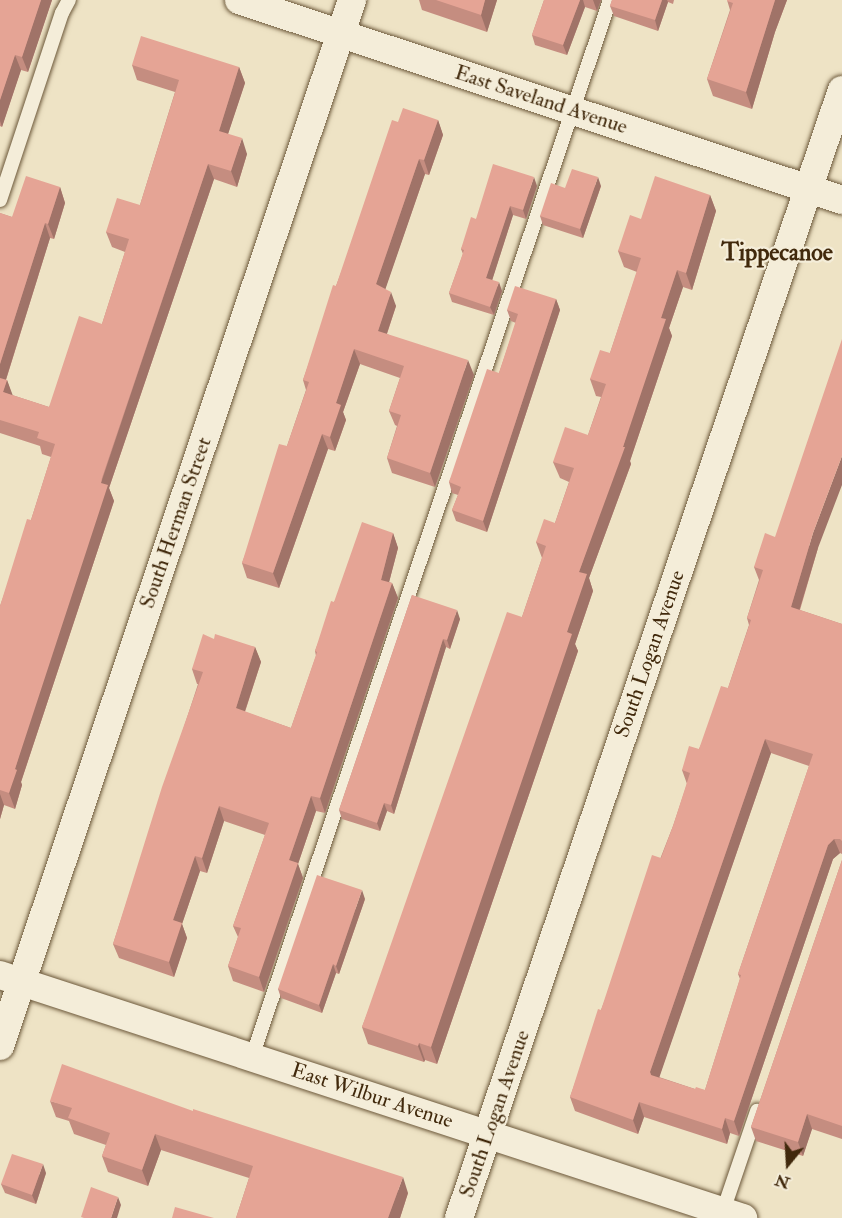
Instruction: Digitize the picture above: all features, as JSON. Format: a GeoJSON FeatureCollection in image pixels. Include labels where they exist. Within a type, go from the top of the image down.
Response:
{"type":"FeatureCollection","features":[{"type":"Feature","properties":{"kind":"street","name":"East Saveland Avenue"},"geometry":{"type":"LineString","coordinates":[[239,0],[842,200]]}},
{"type":"Feature","properties":{"kind":"street","name":"South Herman Street"},"geometry":{"type":"LineString","coordinates":[[0,1046],[11,979],[352,0]]}},
{"type":"Feature","properties":{"kind":"street","name":"South Logan Avenue"},"geometry":{"type":"LineString","coordinates":[[459,1218],[842,90]]}},
{"type":"Feature","properties":{"kind":"street","name":"East Wilbur Avenue"},"geometry":{"type":"LineString","coordinates":[[11,979],[733,1215]]}},
{"type":"Feature","properties":{"kind":"lane"},"geometry":{"type":"LineString","coordinates":[[0,200],[62,13],[69,0]]}},
{"type":"Feature","properties":{"kind":"lane"},"geometry":{"type":"LineString","coordinates":[[252,1057],[610,0]]}},
{"type":"Feature","properties":{"kind":"lane"},"geometry":{"type":"LineString","coordinates":[[733,1215],[762,1098]]}},
{"type":"Feature","properties":{"kind":"building"},"geometry":{"type":"Polygon","coordinates":[[[0,0],[41,0],[22,57],[15,55],[0,100],[0,0]]]}},
{"type":"Feature","properties":{"kind":"building"},"geometry":{"type":"Polygon","coordinates":[[[436,0],[485,0],[481,15],[436,0]]]}},
{"type":"Feature","properties":{"kind":"building"},"geometry":{"type":"Polygon","coordinates":[[[544,0],[580,0],[563,45],[532,35],[544,0]]]}},
{"type":"Feature","properties":{"kind":"building"},"geometry":{"type":"Polygon","coordinates":[[[612,0],[662,0],[655,20],[610,6],[612,0]]]}},
{"type":"Feature","properties":{"kind":"building"},"geometry":{"type":"Polygon","coordinates":[[[727,0],[775,0],[746,92],[707,79],[733,3],[727,0]]]}},
{"type":"Feature","properties":{"kind":"building"},"geometry":{"type":"Polygon","coordinates":[[[141,36],[239,67],[219,131],[242,138],[231,171],[208,164],[102,478],[101,483],[108,485],[9,793],[0,790],[0,606],[27,519],[31,520],[55,444],[37,438],[39,432],[0,420],[0,378],[7,380],[3,392],[49,407],[79,316],[102,324],[129,239],[106,232],[117,198],[140,205],[179,80],[132,65],[141,36]]]}},
{"type":"Feature","properties":{"kind":"building"},"geometry":{"type":"Polygon","coordinates":[[[403,108],[438,120],[424,160],[419,159],[376,284],[391,292],[378,331],[468,360],[430,473],[387,458],[401,415],[389,411],[404,366],[354,349],[336,403],[341,405],[330,437],[322,434],[273,573],[242,563],[279,444],[287,446],[309,382],[303,380],[333,285],[336,286],[392,120],[398,122],[403,108]]]}},
{"type":"Feature","properties":{"kind":"building"},"geometry":{"type":"Polygon","coordinates":[[[493,164],[534,177],[523,210],[510,206],[486,278],[499,282],[490,307],[449,293],[464,250],[461,249],[471,217],[476,219],[493,164]]]}},
{"type":"Feature","properties":{"kind":"building"},"geometry":{"type":"Polygon","coordinates":[[[572,169],[598,177],[580,229],[540,216],[551,183],[565,188],[572,169]]]}},
{"type":"Feature","properties":{"kind":"building"},"geometry":{"type":"Polygon","coordinates":[[[26,176],[60,187],[48,224],[45,223],[0,364],[0,213],[12,217],[26,176]]]}},
{"type":"Feature","properties":{"kind":"building"},"geometry":{"type":"Polygon","coordinates":[[[655,176],[710,195],[686,273],[677,270],[661,318],[666,319],[623,447],[625,447],[579,572],[587,574],[567,632],[572,634],[431,1047],[419,1043],[418,1046],[362,1027],[507,612],[522,617],[546,546],[536,542],[544,519],[555,523],[574,468],[553,462],[565,427],[588,435],[606,384],[590,379],[600,350],[610,353],[641,258],[618,251],[630,215],[641,219],[655,176]]]}},
{"type":"Feature","properties":{"kind":"building"},"geometry":{"type":"Polygon","coordinates":[[[515,286],[556,299],[483,521],[452,510],[461,487],[449,482],[487,369],[499,373],[518,314],[507,310],[515,286]]]}},
{"type":"Feature","properties":{"kind":"building"},"geometry":{"type":"Polygon","coordinates":[[[842,339],[842,456],[813,533],[791,607],[842,624],[842,841],[834,839],[828,845],[734,1121],[725,1118],[722,1129],[639,1102],[633,1120],[570,1097],[652,855],[661,858],[673,826],[690,773],[682,770],[689,746],[699,749],[721,686],[728,688],[751,620],[747,618],[763,570],[754,567],[765,533],[775,537],[842,339]],[[765,739],[650,1072],[651,1075],[705,1090],[741,975],[738,974],[813,754],[765,739]]]}},
{"type":"Feature","properties":{"kind":"building"},"geometry":{"type":"Polygon","coordinates":[[[362,522],[393,533],[381,580],[392,583],[320,798],[311,796],[289,860],[298,863],[259,977],[228,966],[241,928],[233,926],[269,823],[219,806],[202,858],[195,856],[173,920],[182,923],[169,962],[113,944],[162,787],[203,672],[192,669],[203,634],[214,639],[215,634],[255,647],[236,708],[291,728],[317,652],[315,651],[331,601],[334,602],[362,522]]]}},
{"type":"Feature","properties":{"kind":"building"},"geometry":{"type":"Polygon","coordinates":[[[412,595],[457,610],[447,640],[443,639],[391,805],[384,803],[377,823],[339,810],[412,595]]]}},
{"type":"Feature","properties":{"kind":"building"},"geometry":{"type":"Polygon","coordinates":[[[842,860],[842,1126],[807,1114],[798,1142],[751,1127],[842,860]]]}},
{"type":"Feature","properties":{"kind":"building"},"geometry":{"type":"Polygon","coordinates":[[[317,875],[362,890],[336,966],[333,964],[319,1005],[278,989],[317,875]]]}},
{"type":"Feature","properties":{"kind":"building"},"geometry":{"type":"Polygon","coordinates":[[[62,1064],[193,1111],[193,1109],[403,1177],[388,1218],[236,1218],[253,1166],[155,1134],[142,1170],[102,1156],[110,1133],[68,1118],[72,1108],[50,1101],[62,1064]]]}},
{"type":"Feature","properties":{"kind":"building"},"geometry":{"type":"Polygon","coordinates":[[[12,1154],[43,1164],[32,1195],[1,1184],[12,1154]]]}},
{"type":"Feature","properties":{"kind":"building"},"geometry":{"type":"Polygon","coordinates":[[[91,1187],[118,1197],[111,1218],[81,1217],[91,1187]]]}},
{"type":"Feature","properties":{"kind":"building"},"geometry":{"type":"Polygon","coordinates":[[[175,1207],[214,1218],[172,1218],[175,1207]]]}},
{"type":"Feature","properties":{"kind":"district","name":"Tippecanoe"},"geometry":{"type":"Point","coordinates":[777,253]}}]}
